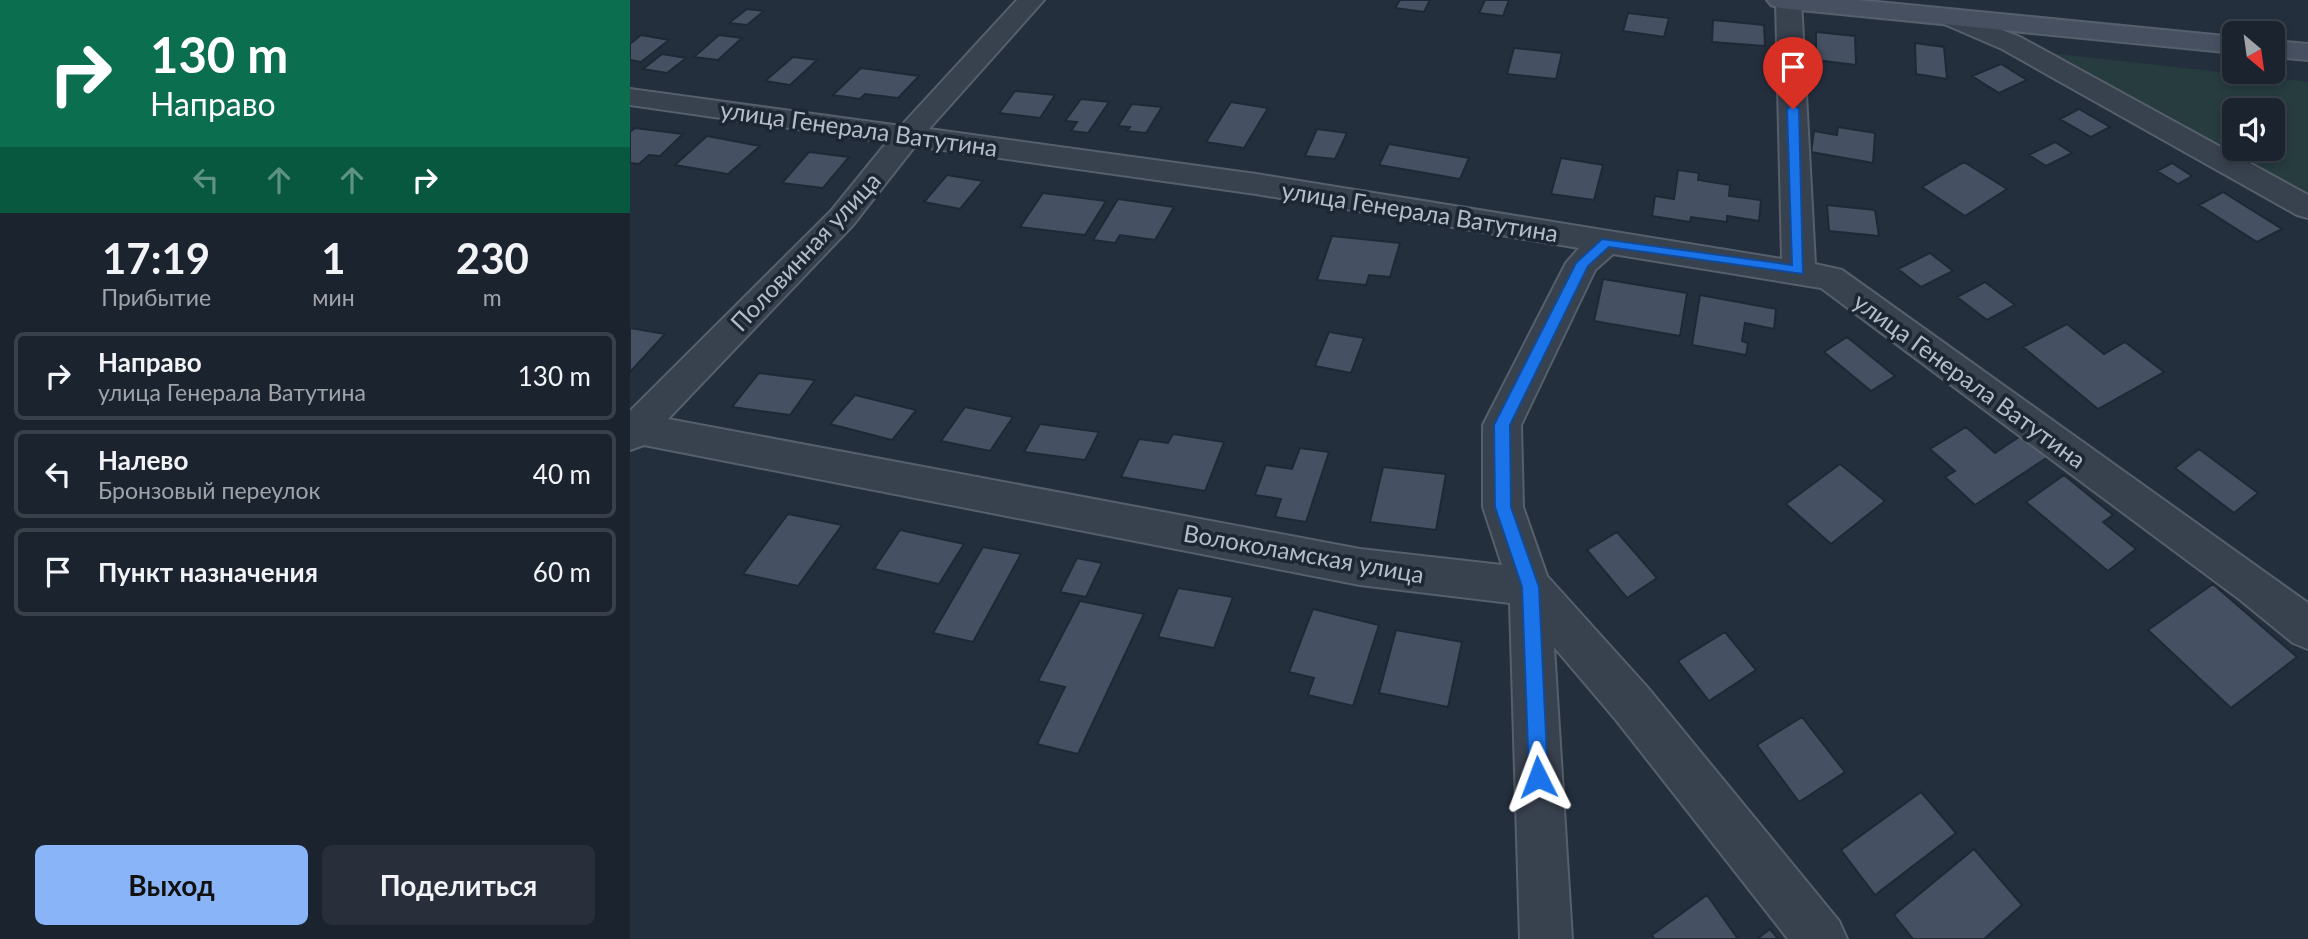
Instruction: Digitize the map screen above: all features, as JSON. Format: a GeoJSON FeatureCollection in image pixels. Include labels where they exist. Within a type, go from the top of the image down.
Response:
{"type":"FeatureCollection","features":[{"type":"Feature","properties":{"kind":"street","name":"Половинная улица"},"geometry":{"type":"LineString","coordinates":[[632,430],[842,218],[908,135],[1031,0]]}},
{"type":"Feature","properties":{"kind":"street"},"geometry":{"type":"LineString","coordinates":[[1921,0],[1954,19],[2011,43],[2308,208]]}},
{"type":"Feature","properties":{"kind":"street"},"geometry":{"type":"LineString","coordinates":[[1799,271],[1784,1],[2222,44]]}},
{"type":"Feature","properties":{"kind":"street"},"geometry":{"type":"LineString","coordinates":[[2286,50],[2308,52]]}},
{"type":"Feature","properties":{"kind":"street","name":"улица Генерала Ватутина"},"geometry":{"type":"LineString","coordinates":[[630,96],[1256,184],[1830,278],[2243,578],[2308,629]]}},
{"type":"Feature","properties":{"kind":"street"},"geometry":{"type":"LineString","coordinates":[[1545,939],[1530,587],[1503,507],[1502,425],[1582,263],[1606,242]]}},
{"type":"Feature","properties":{"kind":"street","name":"Волоколамская улица"},"geometry":{"type":"LineString","coordinates":[[632,430],[1360,567],[1530,587]]}},
{"type":"Feature","properties":{"kind":"street"},"geometry":{"type":"LineString","coordinates":[[1530,587],[1632,704],[1821,939]]}},
{"type":"Feature","properties":{"kind":"green space"},"geometry":{"type":"Polygon","coordinates":[[[2041,52],[2222,72],[2222,84],[2286,84],[2286,80],[2308,82],[2308,203],[2234,161],[2285,161],[2285,98],[2222,98],[2222,154],[2041,52]]]}},
{"type":"Feature","properties":{"kind":"building"},"geometry":{"type":"Polygon","coordinates":[[[1400,0],[1430,0],[1424,12],[1395,8],[1400,0]]]}},
{"type":"Feature","properties":{"kind":"building"},"geometry":{"type":"Polygon","coordinates":[[[1485,0],[1509,0],[1503,16],[1479,13],[1485,0]]]}},
{"type":"Feature","properties":{"kind":"building"},"geometry":{"type":"Polygon","coordinates":[[[747,9],[764,11],[747,25],[729,23],[747,9]]]}},
{"type":"Feature","properties":{"kind":"building"},"geometry":{"type":"Polygon","coordinates":[[[1628,13],[1669,18],[1664,37],[1623,31],[1628,13]]]}},
{"type":"Feature","properties":{"kind":"building"},"geometry":{"type":"Polygon","coordinates":[[[1713,20],[1764,25],[1765,46],[1712,42],[1713,20]]]}},
{"type":"Feature","properties":{"kind":"building"},"geometry":{"type":"Polygon","coordinates":[[[1816,32],[1855,36],[1856,65],[1816,60],[1816,32]]]}},
{"type":"Feature","properties":{"kind":"building"},"geometry":{"type":"Polygon","coordinates":[[[641,35],[669,40],[641,62],[630,60],[630,44],[641,35]]]}},
{"type":"Feature","properties":{"kind":"building"},"geometry":{"type":"Polygon","coordinates":[[[719,35],[742,38],[718,60],[694,57],[719,35]]]}},
{"type":"Feature","properties":{"kind":"building"},"geometry":{"type":"Polygon","coordinates":[[[1915,43],[1944,47],[1947,79],[1916,74],[1915,43]]]}},
{"type":"Feature","properties":{"kind":"building"},"geometry":{"type":"Polygon","coordinates":[[[1514,48],[1562,53],[1556,79],[1507,74],[1514,48]]]}},
{"type":"Feature","properties":{"kind":"building"},"geometry":{"type":"Polygon","coordinates":[[[662,54],[686,58],[667,73],[643,69],[662,54]]]}},
{"type":"Feature","properties":{"kind":"building"},"geometry":{"type":"Polygon","coordinates":[[[793,57],[817,60],[790,85],[765,81],[793,57]]]}},
{"type":"Feature","properties":{"kind":"building"},"geometry":{"type":"Polygon","coordinates":[[[2001,64],[2027,80],[1999,93],[1972,76],[2001,64]]]}},
{"type":"Feature","properties":{"kind":"building"},"geometry":{"type":"Polygon","coordinates":[[[861,68],[919,76],[898,98],[865,94],[860,99],[833,95],[861,68]]]}},
{"type":"Feature","properties":{"kind":"building"},"geometry":{"type":"Polygon","coordinates":[[[1015,91],[1055,95],[1040,118],[999,113],[1015,91]]]}},
{"type":"Feature","properties":{"kind":"building"},"geometry":{"type":"Polygon","coordinates":[[[1081,99],[1109,102],[1088,133],[1071,131],[1077,122],[1065,121],[1081,99]]]}},
{"type":"Feature","properties":{"kind":"building"},"geometry":{"type":"Polygon","coordinates":[[[1231,102],[1268,108],[1244,148],[1206,142],[1231,102]]]}},
{"type":"Feature","properties":{"kind":"building"},"geometry":{"type":"Polygon","coordinates":[[[1132,104],[1162,107],[1146,133],[1127,131],[1130,127],[1118,126],[1132,104]]]}},
{"type":"Feature","properties":{"kind":"building"},"geometry":{"type":"Polygon","coordinates":[[[2079,109],[2110,127],[2091,137],[2060,119],[2079,109]]]}},
{"type":"Feature","properties":{"kind":"building"},"geometry":{"type":"Polygon","coordinates":[[[1838,127],[1875,133],[1873,163],[1811,152],[1814,131],[1837,135],[1838,127]]]}},
{"type":"Feature","properties":{"kind":"building"},"geometry":{"type":"Polygon","coordinates":[[[635,128],[683,134],[660,156],[649,155],[639,164],[630,163],[630,132],[635,128]]]}},
{"type":"Feature","properties":{"kind":"building"},"geometry":{"type":"Polygon","coordinates":[[[1317,129],[1347,133],[1335,159],[1305,156],[1317,129]]]}},
{"type":"Feature","properties":{"kind":"building"},"geometry":{"type":"Polygon","coordinates":[[[707,136],[760,146],[728,174],[675,165],[707,136]]]}},
{"type":"Feature","properties":{"kind":"building"},"geometry":{"type":"Polygon","coordinates":[[[2055,142],[2072,153],[2046,166],[2029,155],[2055,142]]]}},
{"type":"Feature","properties":{"kind":"building"},"geometry":{"type":"Polygon","coordinates":[[[1389,144],[1469,158],[1460,179],[1379,165],[1389,144]]]}},
{"type":"Feature","properties":{"kind":"building"},"geometry":{"type":"Polygon","coordinates":[[[809,152],[849,157],[823,188],[782,183],[809,152]]]}},
{"type":"Feature","properties":{"kind":"building"},"geometry":{"type":"Polygon","coordinates":[[[1561,158],[1603,165],[1594,200],[1551,194],[1561,158]]]}},
{"type":"Feature","properties":{"kind":"building"},"geometry":{"type":"Polygon","coordinates":[[[1964,162],[2007,189],[1965,216],[1922,187],[1964,162]]]}},
{"type":"Feature","properties":{"kind":"building"},"geometry":{"type":"Polygon","coordinates":[[[2172,163],[2192,176],[2178,184],[2157,171],[2172,163]]]}},
{"type":"Feature","properties":{"kind":"building"},"geometry":{"type":"Polygon","coordinates":[[[1678,170],[1699,173],[1698,180],[1730,185],[1729,196],[1761,200],[1759,221],[1727,216],[1727,222],[1691,217],[1690,222],[1652,216],[1655,196],[1674,199],[1678,170]]]}},
{"type":"Feature","properties":{"kind":"building"},"geometry":{"type":"Polygon","coordinates":[[[947,175],[983,181],[960,209],[924,202],[947,175]]]}},
{"type":"Feature","properties":{"kind":"building"},"geometry":{"type":"Polygon","coordinates":[[[2223,192],[2282,229],[2257,242],[2199,205],[2223,192]]]}},
{"type":"Feature","properties":{"kind":"building"},"geometry":{"type":"Polygon","coordinates":[[[1043,193],[1106,201],[1085,235],[1020,227],[1043,193]]]}},
{"type":"Feature","properties":{"kind":"building"},"geometry":{"type":"Polygon","coordinates":[[[1118,199],[1174,207],[1155,240],[1120,235],[1115,243],[1093,240],[1118,199]]]}},
{"type":"Feature","properties":{"kind":"building"},"geometry":{"type":"Polygon","coordinates":[[[1827,205],[1875,210],[1879,236],[1829,231],[1827,205]]]}},
{"type":"Feature","properties":{"kind":"building"},"geometry":{"type":"Polygon","coordinates":[[[1332,236],[1400,243],[1390,277],[1369,275],[1366,285],[1317,280],[1332,236]]]}},
{"type":"Feature","properties":{"kind":"building"},"geometry":{"type":"Polygon","coordinates":[[[1930,253],[1953,271],[1921,287],[1898,269],[1930,253]]]}},
{"type":"Feature","properties":{"kind":"building"},"geometry":{"type":"Polygon","coordinates":[[[1603,279],[1687,293],[1680,336],[1594,321],[1603,279]]]}},
{"type":"Feature","properties":{"kind":"building"},"geometry":{"type":"Polygon","coordinates":[[[1985,282],[2015,305],[1987,320],[1957,297],[1985,282]]]}},
{"type":"Feature","properties":{"kind":"building"},"geometry":{"type":"Polygon","coordinates":[[[1700,295],[1776,309],[1774,329],[1745,323],[1742,341],[1748,343],[1746,355],[1692,345],[1700,295]]]}},
{"type":"Feature","properties":{"kind":"building"},"geometry":{"type":"Polygon","coordinates":[[[2067,324],[2104,354],[2125,342],[2164,372],[2098,409],[2023,347],[2067,324]]]}},
{"type":"Feature","properties":{"kind":"building"},"geometry":{"type":"Polygon","coordinates":[[[630,328],[665,334],[630,372],[630,328]]]}},
{"type":"Feature","properties":{"kind":"building"},"geometry":{"type":"Polygon","coordinates":[[[1329,332],[1364,338],[1351,373],[1315,366],[1329,332]]]}},
{"type":"Feature","properties":{"kind":"building"},"geometry":{"type":"Polygon","coordinates":[[[1847,337],[1895,376],[1871,391],[1824,352],[1847,337]]]}},
{"type":"Feature","properties":{"kind":"building"},"geometry":{"type":"Polygon","coordinates":[[[759,373],[815,380],[790,415],[732,407],[759,373]]]}},
{"type":"Feature","properties":{"kind":"building"},"geometry":{"type":"Polygon","coordinates":[[[855,395],[916,410],[892,440],[830,424],[855,395]]]}},
{"type":"Feature","properties":{"kind":"building"},"geometry":{"type":"Polygon","coordinates":[[[965,407],[1013,417],[990,451],[941,441],[965,407]]]}},
{"type":"Feature","properties":{"kind":"building"},"geometry":{"type":"Polygon","coordinates":[[[1040,424],[1099,432],[1085,460],[1024,452],[1040,424]]]}},
{"type":"Feature","properties":{"kind":"building"},"geometry":{"type":"Polygon","coordinates":[[[1966,427],[1995,453],[2025,433],[2051,455],[1975,505],[1945,477],[1955,471],[1930,449],[1966,427]]]}},
{"type":"Feature","properties":{"kind":"building"},"geometry":{"type":"Polygon","coordinates":[[[1173,434],[1224,442],[1205,491],[1121,477],[1139,439],[1168,443],[1173,434]]]}},
{"type":"Feature","properties":{"kind":"building"},"geometry":{"type":"Polygon","coordinates":[[[1300,448],[1329,452],[1306,522],[1275,517],[1281,499],[1255,495],[1266,465],[1292,469],[1300,448]]]}},
{"type":"Feature","properties":{"kind":"building"},"geometry":{"type":"Polygon","coordinates":[[[2199,449],[2258,493],[2234,513],[2175,468],[2199,449]]]}},
{"type":"Feature","properties":{"kind":"building"},"geometry":{"type":"Polygon","coordinates":[[[1840,464],[1885,501],[1831,544],[1786,504],[1840,464]]]}},
{"type":"Feature","properties":{"kind":"building"},"geometry":{"type":"Polygon","coordinates":[[[1383,467],[1446,474],[1436,530],[1370,522],[1383,467]]]}},
{"type":"Feature","properties":{"kind":"building"},"geometry":{"type":"Polygon","coordinates":[[[2064,475],[2113,515],[2103,522],[2136,549],[2108,571],[2026,502],[2064,475]]]}},
{"type":"Feature","properties":{"kind":"building"},"geometry":{"type":"Polygon","coordinates":[[[788,514],[842,525],[798,586],[743,574],[788,514]]]}},
{"type":"Feature","properties":{"kind":"building"},"geometry":{"type":"Polygon","coordinates":[[[900,530],[964,544],[939,584],[874,569],[900,530]]]}},
{"type":"Feature","properties":{"kind":"building"},"geometry":{"type":"Polygon","coordinates":[[[1617,532],[1657,578],[1627,598],[1587,550],[1617,532]]]}},
{"type":"Feature","properties":{"kind":"building"},"geometry":{"type":"Polygon","coordinates":[[[983,547],[1021,554],[973,642],[933,633],[983,547]]]}},
{"type":"Feature","properties":{"kind":"building"},"geometry":{"type":"Polygon","coordinates":[[[1077,558],[1102,563],[1086,597],[1060,592],[1077,558]]]}},
{"type":"Feature","properties":{"kind":"building"},"geometry":{"type":"Polygon","coordinates":[[[2213,584],[2297,657],[2231,708],[2148,630],[2213,584]]]}},
{"type":"Feature","properties":{"kind":"building"},"geometry":{"type":"Polygon","coordinates":[[[1178,588],[1233,597],[1214,648],[1158,637],[1178,588]]]}},
{"type":"Feature","properties":{"kind":"building"},"geometry":{"type":"Polygon","coordinates":[[[1080,601],[1144,614],[1078,754],[1037,744],[1065,687],[1038,681],[1080,601]]]}},
{"type":"Feature","properties":{"kind":"building"},"geometry":{"type":"Polygon","coordinates":[[[1313,609],[1379,625],[1353,706],[1308,695],[1314,678],[1289,672],[1313,609]]]}},
{"type":"Feature","properties":{"kind":"building"},"geometry":{"type":"Polygon","coordinates":[[[1396,630],[1462,642],[1448,707],[1379,693],[1396,630]]]}},
{"type":"Feature","properties":{"kind":"building"},"geometry":{"type":"Polygon","coordinates":[[[1725,632],[1756,670],[1709,701],[1678,661],[1725,632]]]}},
{"type":"Feature","properties":{"kind":"building"},"geometry":{"type":"Polygon","coordinates":[[[1802,717],[1845,772],[1799,802],[1757,745],[1802,717]]]}},
{"type":"Feature","properties":{"kind":"building"},"geometry":{"type":"Polygon","coordinates":[[[1921,792],[1956,833],[1875,895],[1841,850],[1921,792]]]}},
{"type":"Feature","properties":{"kind":"building"},"geometry":{"type":"Polygon","coordinates":[[[1974,849],[2022,905],[1984,939],[1913,939],[1894,915],[1974,849]]]}},
{"type":"Feature","properties":{"kind":"building"},"geometry":{"type":"Polygon","coordinates":[[[1707,895],[1738,939],[1654,939],[1652,935],[1707,895]]]}},
{"type":"Feature","properties":{"kind":"building"},"geometry":{"type":"Polygon","coordinates":[[[1770,929],[1778,939],[1757,939],[1770,929]]]}},
{"type":"Feature","properties":{"kind":"route"},"geometry":{"type":"LineString","coordinates":[[1538,777],[1530,587],[1503,507],[1502,425],[1582,263],[1606,242],[1799,271],[1793,109]]}}]}
